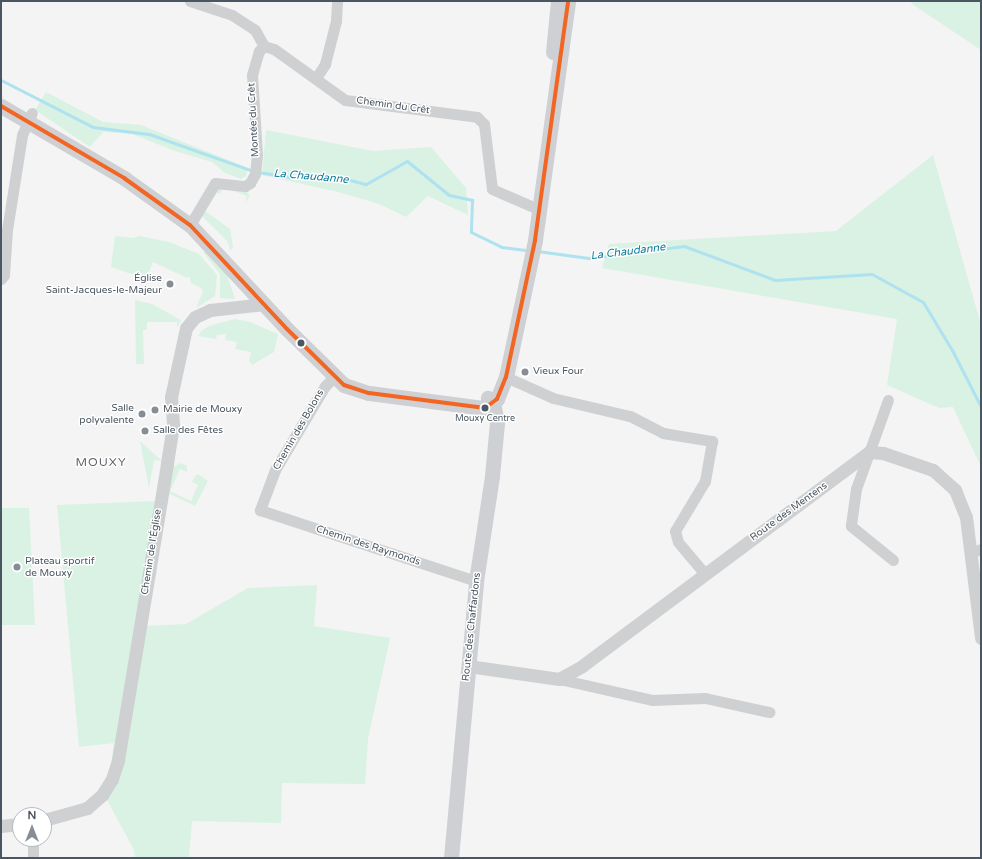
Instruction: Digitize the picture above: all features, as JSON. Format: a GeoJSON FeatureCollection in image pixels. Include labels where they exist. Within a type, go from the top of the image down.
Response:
{"type":"FeatureCollection","features":[{"type":"Feature","properties":{"kind":"main road"},"geometry":{"type":"LineString","coordinates":[[552,125],[553,31],[558,1]]}},
{"type":"Feature","properties":{"kind":"main road"},"geometry":{"type":"LineString","coordinates":[[1,96],[29,117],[124,178],[190,225],[334,377],[344,385],[368,393],[479,408],[490,402],[506,377],[540,210],[568,1]]}},
{"type":"Feature","properties":{"kind":"main road"},"geometry":{"type":"LineString","coordinates":[[1,106],[29,117]]}},
{"type":"Feature","properties":{"kind":"main road"},"geometry":{"type":"LineString","coordinates":[[490,402],[508,362]]}},
{"type":"Feature","properties":{"kind":"main road","name":"Route des Chaffardons"},"geometry":{"type":"LineString","coordinates":[[451,858],[476,582],[492,476],[497,423],[490,402]]}},
{"type":"Feature","properties":{"kind":"street"},"geometry":{"type":"LineString","coordinates":[[190,1],[232,15],[255,30],[264,46]]}},
{"type":"Feature","properties":{"kind":"street"},"geometry":{"type":"LineString","coordinates":[[316,78],[325,64],[336,21],[337,1]]}},
{"type":"Feature","properties":{"kind":"street","name":"Chemin du Crêt"},"geometry":{"type":"LineString","coordinates":[[264,46],[274,49],[345,100],[476,117],[484,124],[492,189],[534,209],[540,210]]}},
{"type":"Feature","properties":{"kind":"street","name":"Montée du Crêt"},"geometry":{"type":"LineString","coordinates":[[190,225],[215,183],[239,187],[254,175],[252,75],[258,51],[264,46]]}},
{"type":"Feature","properties":{"kind":"street"},"geometry":{"type":"LineString","coordinates":[[2,277],[7,230],[29,117]]}},
{"type":"Feature","properties":{"kind":"street","name":"Chemin de l'Église"},"geometry":{"type":"LineString","coordinates":[[52,818],[87,808],[102,795],[112,779],[118,760],[167,463],[172,424],[172,392],[186,328],[195,317],[210,310],[265,304]]}},
{"type":"Feature","properties":{"kind":"street","name":"Chemin des Bolons"},"geometry":{"type":"LineString","coordinates":[[260,510],[275,470],[325,386],[334,377]]}},
{"type":"Feature","properties":{"kind":"street"},"geometry":{"type":"LineString","coordinates":[[506,377],[553,398],[630,416],[663,433],[712,441],[705,481],[675,531],[678,542],[705,574]]}},
{"type":"Feature","properties":{"kind":"street"},"geometry":{"type":"LineString","coordinates":[[888,400],[856,489],[851,526],[893,560]]}},
{"type":"Feature","properties":{"kind":"street"},"geometry":{"type":"LineString","coordinates":[[869,452],[883,453],[933,470],[948,482],[962,504],[976,551],[981,638]]}},
{"type":"Feature","properties":{"kind":"street","name":"Route des Mentens"},"geometry":{"type":"LineString","coordinates":[[559,679],[582,666],[869,452]]}},
{"type":"Feature","properties":{"kind":"street","name":"Chemin des Raymonds"},"geometry":{"type":"LineString","coordinates":[[260,510],[476,582]]}},
{"type":"Feature","properties":{"kind":"street"},"geometry":{"type":"LineString","coordinates":[[468,666],[559,679],[652,700],[705,698],[769,712]]}},
{"type":"Feature","properties":{"kind":"street"},"geometry":{"type":"LineString","coordinates":[[1,826],[12,825]]}},
{"type":"Feature","properties":{"kind":"street"},"geometry":{"type":"LineString","coordinates":[[33,847],[33,858]]}},
{"type":"Feature","properties":{"kind":"green space"},"geometry":{"type":"Polygon","coordinates":[[[910,1],[981,1],[981,50],[912,4],[910,1]]]}},
{"type":"Feature","properties":{"kind":"green space"},"geometry":{"type":"Polygon","coordinates":[[[46,92],[103,122],[141,125],[248,168],[246,176],[241,179],[225,173],[212,162],[175,151],[132,134],[103,132],[90,147],[35,110],[46,92]]]}},
{"type":"Feature","properties":{"kind":"green space"},"geometry":{"type":"Polygon","coordinates":[[[266,130],[373,151],[431,147],[466,188],[468,215],[428,196],[406,217],[379,204],[338,192],[262,175],[266,130]]]}},
{"type":"Feature","properties":{"kind":"green space"},"geometry":{"type":"Polygon","coordinates":[[[933,155],[981,325],[981,467],[953,407],[939,408],[887,385],[897,319],[602,268],[609,244],[836,231],[933,155]]]}},
{"type":"Feature","properties":{"kind":"green space"},"geometry":{"type":"Polygon","coordinates":[[[223,184],[244,190],[250,195],[245,204],[247,196],[223,187],[220,194],[213,191],[205,211],[230,229],[233,247],[230,251],[228,242],[201,215],[212,190],[223,184]]]}},
{"type":"Feature","properties":{"kind":"green space"},"geometry":{"type":"Polygon","coordinates":[[[115,236],[132,238],[140,236],[169,242],[199,254],[217,275],[215,296],[196,308],[203,292],[201,288],[191,283],[189,276],[187,278],[153,262],[146,279],[111,267],[115,236]]]}},
{"type":"Feature","properties":{"kind":"green space"},"geometry":{"type":"Polygon","coordinates":[[[203,252],[207,252],[225,269],[235,299],[220,298],[220,274],[203,252]]]}},
{"type":"Feature","properties":{"kind":"green space"},"geometry":{"type":"Polygon","coordinates":[[[135,300],[152,304],[181,320],[177,328],[177,322],[147,322],[147,330],[143,330],[144,364],[136,364],[135,300]]]}},
{"type":"Feature","properties":{"kind":"green space"},"geometry":{"type":"Polygon","coordinates":[[[235,319],[250,322],[278,334],[274,352],[252,365],[249,361],[251,352],[235,349],[237,342],[225,340],[226,334],[217,335],[216,339],[198,336],[202,330],[212,325],[235,319]]]}},
{"type":"Feature","properties":{"kind":"green space"},"geometry":{"type":"Polygon","coordinates":[[[140,441],[162,461],[154,460],[149,488],[140,441]]]}},
{"type":"Feature","properties":{"kind":"green space"},"geometry":{"type":"Polygon","coordinates":[[[181,463],[187,466],[187,472],[180,469],[170,491],[191,501],[198,485],[192,482],[195,476],[198,474],[208,481],[195,506],[166,492],[173,467],[181,463]]]}},
{"type":"Feature","properties":{"kind":"green space"},"geometry":{"type":"Polygon","coordinates":[[[155,501],[146,626],[186,624],[248,588],[317,585],[314,626],[390,638],[368,739],[365,784],[282,783],[281,823],[192,821],[189,858],[135,858],[134,850],[106,798],[114,743],[79,747],[57,505],[155,501]]]}},
{"type":"Feature","properties":{"kind":"green space","name":"Plateau sportif de Mouxy"},"geometry":{"type":"Polygon","coordinates":[[[1,508],[29,508],[35,625],[1,625],[1,508]]]}},
{"type":"Feature","properties":{"kind":"waterway","name":"La Chaudanne"},"geometry":{"type":"LineString","coordinates":[[1,80],[93,127],[149,134],[253,171]]}},
{"type":"Feature","properties":{"kind":"waterway","name":"La Chaudanne"},"geometry":{"type":"LineString","coordinates":[[258,172],[289,177],[339,177],[366,184],[407,161],[449,195],[472,200],[471,232],[502,247],[528,250]]}},
{"type":"Feature","properties":{"kind":"waterway","name":"La Chaudanne"},"geometry":{"type":"LineString","coordinates":[[537,251],[589,258],[684,246],[775,280],[872,274],[923,302],[952,350],[981,407]]}},
{"type":"Feature","properties":{"kind":"transit line"},"geometry":{"type":"LineString","coordinates":[[1,106],[124,178],[190,225],[287,329],[344,385],[369,393],[485,408],[497,399],[506,377],[535,240],[568,1]]}},
{"type":"Feature","properties":{"kind":"place","name":"Église Saint-Jacques-le-Majeur"},"geometry":{"type":"Point","coordinates":[170,284]}},
{"type":"Feature","properties":{"kind":"place","name":"Vieux Four"},"geometry":{"type":"Point","coordinates":[525,372]}},
{"type":"Feature","properties":{"kind":"place","name":"Mouxy Centre"},"geometry":{"type":"Point","coordinates":[485,408]}},
{"type":"Feature","properties":{"kind":"place","name":"Mairie de Mouxy"},"geometry":{"type":"Point","coordinates":[155,410]}},
{"type":"Feature","properties":{"kind":"place","name":"Salle polyvalente"},"geometry":{"type":"Point","coordinates":[142,414]}},
{"type":"Feature","properties":{"kind":"place","name":"Salle des Fêtes"},"geometry":{"type":"Point","coordinates":[145,431]}},
{"type":"Feature","properties":{"kind":"place","name":"Plateau sportif de Mouxy"},"geometry":{"type":"Point","coordinates":[17,567]}},
{"type":"Feature","properties":{"kind":"district","name":"MOUXY"},"geometry":{"type":"Point","coordinates":[101,463]}}]}
